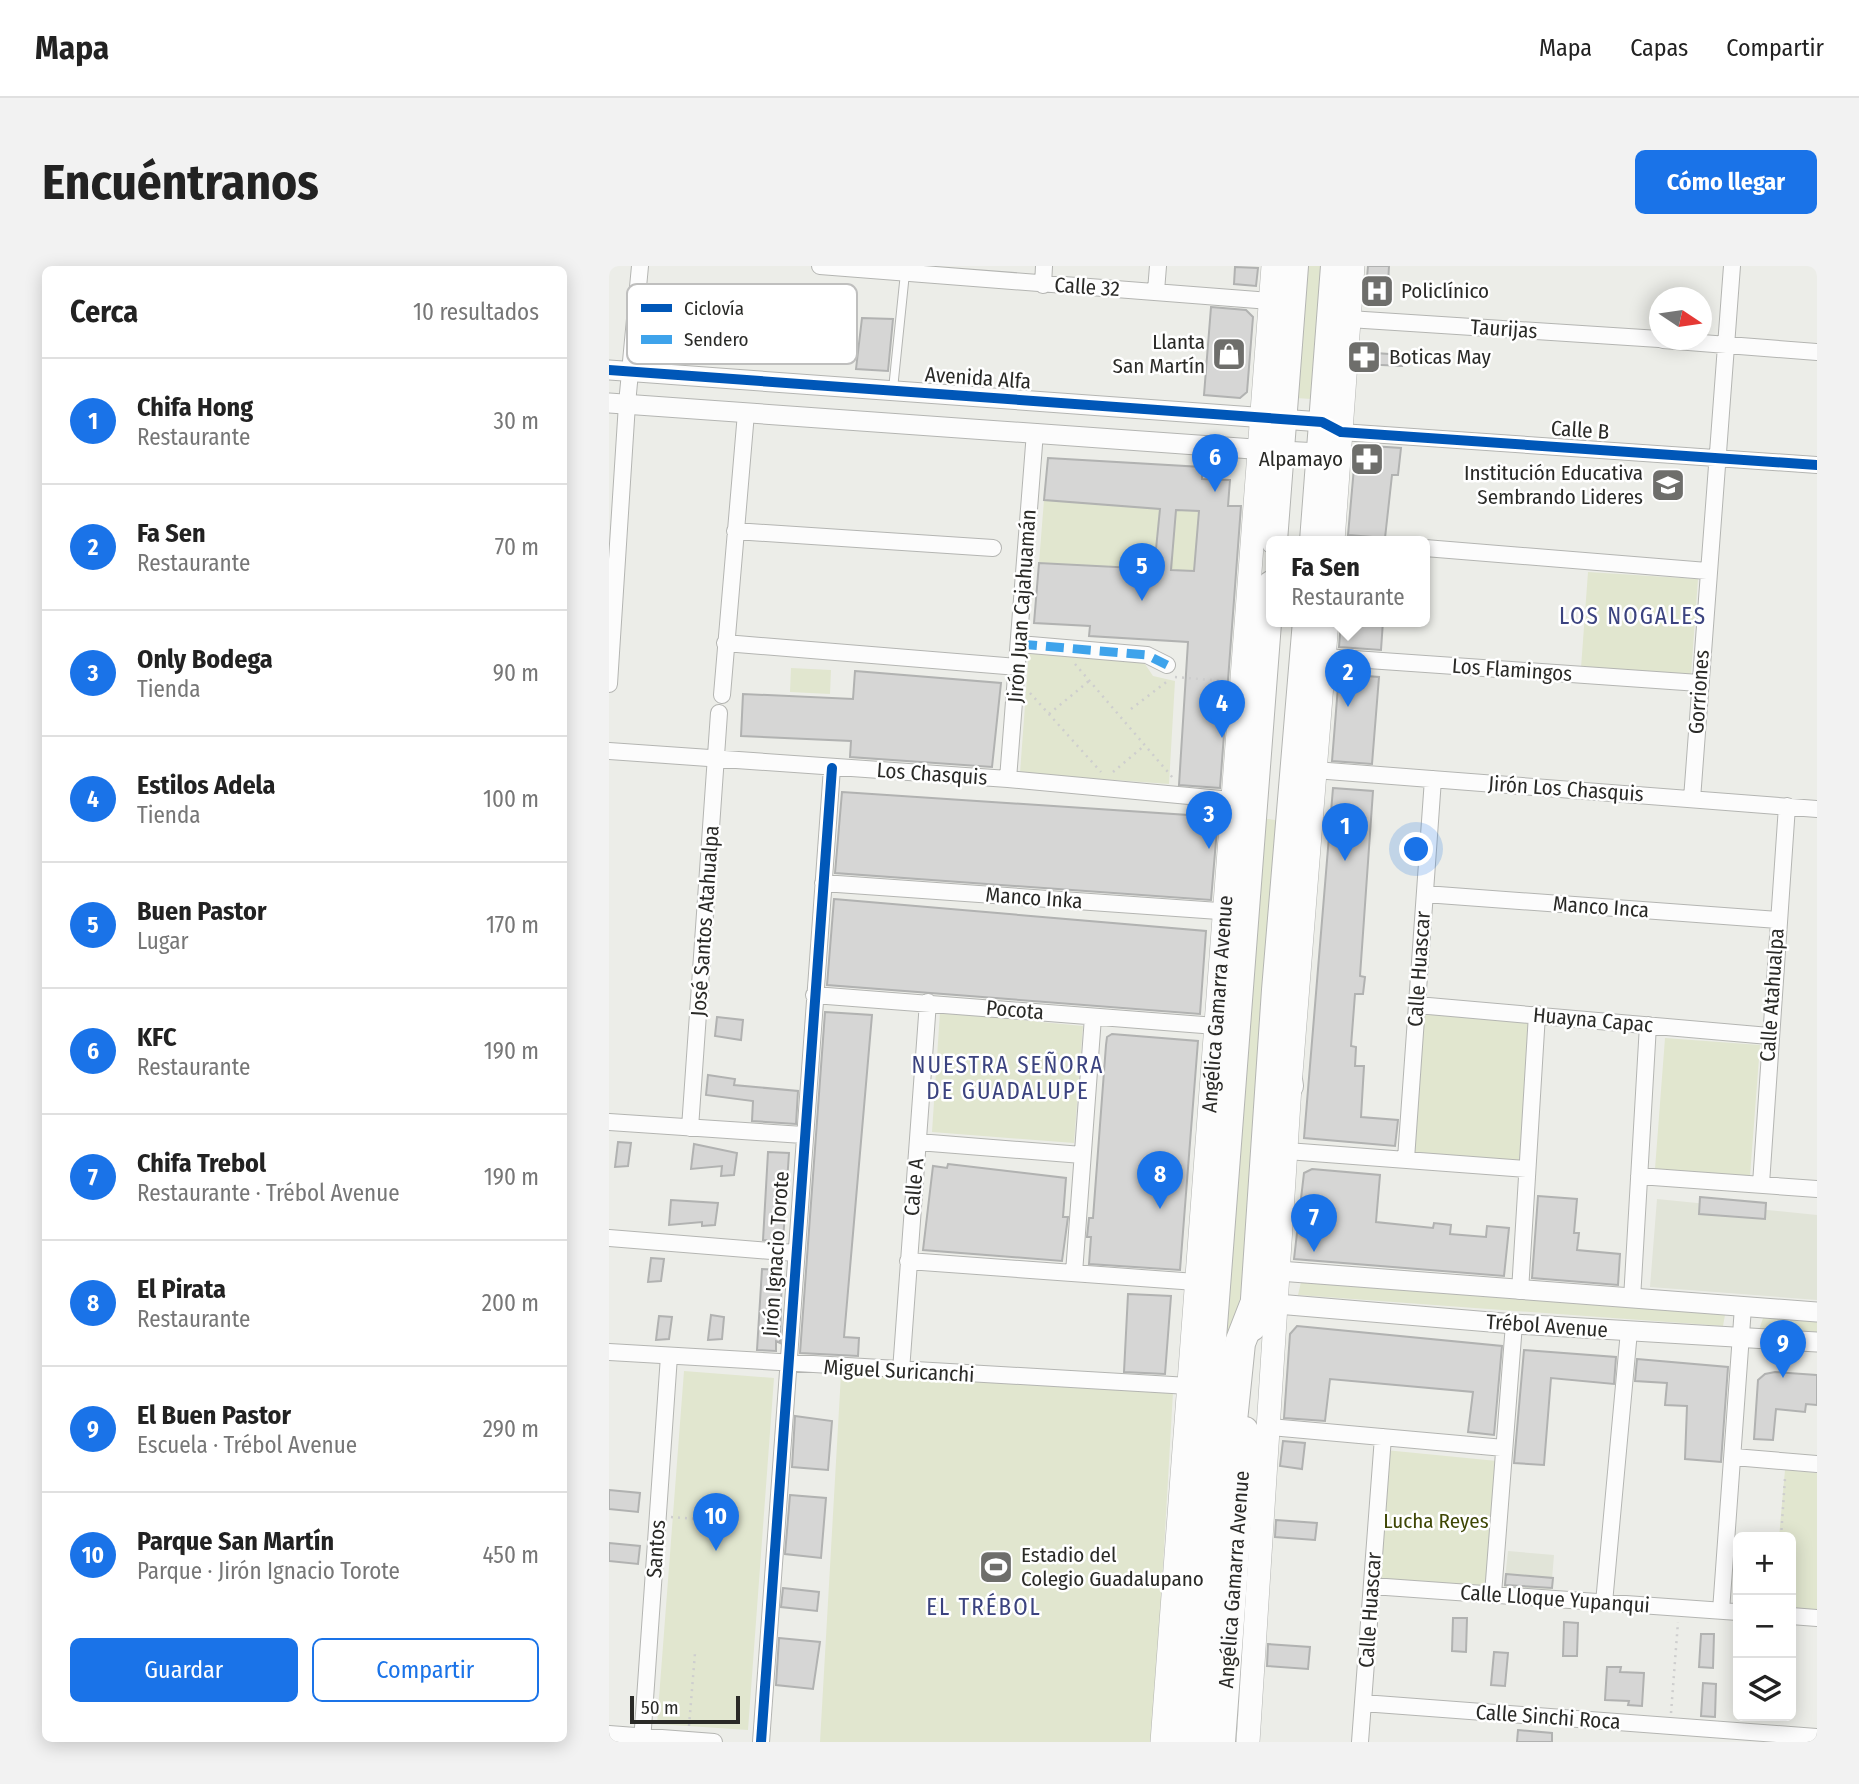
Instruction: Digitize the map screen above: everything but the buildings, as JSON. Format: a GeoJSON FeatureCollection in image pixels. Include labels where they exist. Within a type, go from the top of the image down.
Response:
{"type":"FeatureCollection","features":[{"type":"Feature","properties":{"kind":"highway"},"geometry":{"type":"LineString","coordinates":[[1199,1742],[1230,1419],[1240,1343],[1265,1306]]}},
{"type":"Feature","properties":{"kind":"main road","name":"Angélica Gamarra Avenue"},"geometry":{"type":"LineString","coordinates":[[1244,801],[1242,683],[1270,450],[1270,301],[1273,266]]}},
{"type":"Feature","properties":{"kind":"main road","name":"Angélica Gamarra Avenue"},"geometry":{"type":"LineString","coordinates":[[1272,419],[1295,266]]}},
{"type":"Feature","properties":{"kind":"main road"},"geometry":{"type":"LineString","coordinates":[[1333,536],[1334,266]]}},
{"type":"Feature","properties":{"kind":"main road"},"geometry":{"type":"LineString","coordinates":[[1313,536],[1320,453],[1332,427],[1349,319],[1353,266]]}},
{"type":"Feature","properties":{"kind":"main road","name":"Angélica Gamarra Avenue"},"geometry":{"type":"LineString","coordinates":[[1270,450],[1274,536]]}},
{"type":"Feature","properties":{"kind":"main road","name":"Angélica Gamarra Avenue"},"geometry":{"type":"LineString","coordinates":[[1182,1742],[1213,1316],[1235,912],[1244,801],[1266,624]]}},
{"type":"Feature","properties":{"kind":"main road","name":"Angélica Gamarra Avenue"},"geometry":{"type":"LineString","coordinates":[[1222,1742],[1265,1306],[1275,990],[1306,627]]}},
{"type":"Feature","properties":{"kind":"main road","name":"Angélica Gamarra Avenue"},"geometry":{"type":"LineString","coordinates":[[1248,1742],[1270,1427],[1265,1306],[1279,1271],[1290,1086],[1327,627]]}},
{"type":"Feature","properties":{"kind":"main road"},"geometry":{"type":"LineString","coordinates":[[1244,801],[1274,801],[1291,809]]}},
{"type":"Feature","properties":{"kind":"main road","name":"Angélica Gamarra Avenue"},"geometry":{"type":"LineString","coordinates":[[1162,1742],[1216,1026],[1235,912]]}},
{"type":"Feature","properties":{"kind":"main road"},"geometry":{"type":"LineString","coordinates":[[1275,990],[1290,1086]]}},
{"type":"Feature","properties":{"kind":"main road"},"geometry":{"type":"LineString","coordinates":[[1196,1282],[1213,1316]]}},
{"type":"Feature","properties":{"kind":"street"},"geometry":{"type":"LineString","coordinates":[[638,284],[640,266]]}},
{"type":"Feature","properties":{"kind":"street","name":"Calle 32"},"geometry":{"type":"LineString","coordinates":[[820,266],[1270,301]]}},
{"type":"Feature","properties":{"kind":"street"},"geometry":{"type":"LineString","coordinates":[[1043,285],[1044,266]]}},
{"type":"Feature","properties":{"kind":"street"},"geometry":{"type":"LineString","coordinates":[[1156,292],[1158,266]]}},
{"type":"Feature","properties":{"kind":"street","name":"Gorriones"},"geometry":{"type":"LineString","coordinates":[[1692,799],[1707,571],[1732,266]]}},
{"type":"Feature","properties":{"kind":"street","name":"Taurijas"},"geometry":{"type":"LineString","coordinates":[[1349,319],[1649,338]]}},
{"type":"Feature","properties":{"kind":"street","name":"Taurijas"},"geometry":{"type":"LineString","coordinates":[[1712,343],[1817,352]]}},
{"type":"Feature","properties":{"kind":"street"},"geometry":{"type":"LineString","coordinates":[[609,684],[618,404],[631,364]]}},
{"type":"Feature","properties":{"kind":"street","name":"Avenida Alfa"},"geometry":{"type":"LineString","coordinates":[[609,370],[1272,419],[1332,427]]}},
{"type":"Feature","properties":{"kind":"street"},"geometry":{"type":"LineString","coordinates":[[618,404],[1320,453]]}},
{"type":"Feature","properties":{"kind":"street"},"geometry":{"type":"LineString","coordinates":[[722,695],[746,413]]}},
{"type":"Feature","properties":{"kind":"street","name":"Calle B"},"geometry":{"type":"LineString","coordinates":[[1332,427],[1817,466]]}},
{"type":"Feature","properties":{"kind":"street","name":"Jirón Juan Cajahuamán"},"geometry":{"type":"LineString","coordinates":[[1008,779],[1035,432]]}},
{"type":"Feature","properties":{"kind":"street"},"geometry":{"type":"LineString","coordinates":[[735,531],[993,548]]}},
{"type":"Feature","properties":{"kind":"street"},"geometry":{"type":"LineString","coordinates":[[1430,548],[1707,571]]}},
{"type":"Feature","properties":{"kind":"street"},"geometry":{"type":"LineString","coordinates":[[725,643],[1017,672]]}},
{"type":"Feature","properties":{"kind":"street"},"geometry":{"type":"LineString","coordinates":[[1019,644],[1147,655],[1167,665]]}},
{"type":"Feature","properties":{"kind":"street","name":"Los Flamingos"},"geometry":{"type":"LineString","coordinates":[[1325,657],[1699,683]]}},
{"type":"Feature","properties":{"kind":"street","name":"José Santos Atahualpa"},"geometry":{"type":"LineString","coordinates":[[690,1128],[719,713]]}},
{"type":"Feature","properties":{"kind":"street","name":"Los Chasquis"},"geometry":{"type":"LineString","coordinates":[[609,751],[1008,779],[1244,801]]}},
{"type":"Feature","properties":{"kind":"street","name":"Jirón Ignacio Torote"},"geometry":{"type":"LineString","coordinates":[[761,1742],[803,1135],[832,768]]}},
{"type":"Feature","properties":{"kind":"street","name":"Jirón Los Chasquis"},"geometry":{"type":"LineString","coordinates":[[1315,770],[1817,809]]}},
{"type":"Feature","properties":{"kind":"street","name":"Calle Huascar"},"geometry":{"type":"LineString","coordinates":[[1406,1159],[1433,779]]}},
{"type":"Feature","properties":{"kind":"street","name":"Calle Atahualpa"},"geometry":{"type":"LineString","coordinates":[[1761,1184],[1769,1036],[1787,806]]}},
{"type":"Feature","properties":{"kind":"street","name":"Manco Inka"},"geometry":{"type":"LineString","coordinates":[[823,883],[1235,912]]}},
{"type":"Feature","properties":{"kind":"street","name":"Manco Inca"},"geometry":{"type":"LineString","coordinates":[[1425,894],[1778,920]]}},
{"type":"Feature","properties":{"kind":"street","name":"Pocota"},"geometry":{"type":"LineString","coordinates":[[814,995],[1216,1026]]}},
{"type":"Feature","properties":{"kind":"street","name":"Calle A"},"geometry":{"type":"LineString","coordinates":[[901,1371],[928,1002]]}},
{"type":"Feature","properties":{"kind":"street","name":"Huayna Capac"},"geometry":{"type":"LineString","coordinates":[[1417,1005],[1769,1036]]}},
{"type":"Feature","properties":{"kind":"street"},"geometry":{"type":"LineString","coordinates":[[1520,1291],[1537,1014]]}},
{"type":"Feature","properties":{"kind":"street"},"geometry":{"type":"LineString","coordinates":[[1074,1273],[1093,1017]]}},
{"type":"Feature","properties":{"kind":"street"},"geometry":{"type":"LineString","coordinates":[[1632,1299],[1648,1025]]}},
{"type":"Feature","properties":{"kind":"street"},"geometry":{"type":"LineString","coordinates":[[609,1122],[803,1135]]}},
{"type":"Feature","properties":{"kind":"street"},"geometry":{"type":"LineString","coordinates":[[918,1142],[1083,1155]]}},
{"type":"Feature","properties":{"kind":"street"},"geometry":{"type":"LineString","coordinates":[[1287,1150],[1527,1169]]}},
{"type":"Feature","properties":{"kind":"street"},"geometry":{"type":"LineString","coordinates":[[1639,1176],[1817,1189]]}},
{"type":"Feature","properties":{"kind":"street"},"geometry":{"type":"LineString","coordinates":[[609,1238],[795,1253]]}},
{"type":"Feature","properties":{"kind":"street"},"geometry":{"type":"LineString","coordinates":[[908,1261],[1196,1282]]}},
{"type":"Feature","properties":{"kind":"street","name":"Trébol Avenue"},"geometry":{"type":"LineString","coordinates":[[1279,1271],[1817,1312]]}},
{"type":"Feature","properties":{"kind":"street","name":"Trébol Avenue"},"geometry":{"type":"LineString","coordinates":[[1265,1306],[1817,1342]]}},
{"type":"Feature","properties":{"kind":"street"},"geometry":{"type":"LineString","coordinates":[[1721,1611],[1743,1307]]}},
{"type":"Feature","properties":{"kind":"street"},"geometry":{"type":"LineString","coordinates":[[1493,1594],[1514,1324]]}},
{"type":"Feature","properties":{"kind":"street"},"geometry":{"type":"LineString","coordinates":[[1604,1603],[1629,1331]]}},
{"type":"Feature","properties":{"kind":"street","name":"Miguel Suricanchi"},"geometry":{"type":"LineString","coordinates":[[609,1352],[1189,1386]]}},
{"type":"Feature","properties":{"kind":"street","name":"Santos"},"geometry":{"type":"LineString","coordinates":[[642,1740],[669,1356]]}},
{"type":"Feature","properties":{"kind":"street"},"geometry":{"type":"LineString","coordinates":[[1270,1427],[1504,1448]]}},
{"type":"Feature","properties":{"kind":"street","name":"Calle Huascar"},"geometry":{"type":"LineString","coordinates":[[1360,1742],[1383,1437]]}},
{"type":"Feature","properties":{"kind":"street"},"geometry":{"type":"LineString","coordinates":[[1734,1457],[1817,1464]]}},
{"type":"Feature","properties":{"kind":"street","name":"Calle Lloque Yupanqui"},"geometry":{"type":"LineString","coordinates":[[1373,1586],[1733,1612]]}},
{"type":"Feature","properties":{"kind":"street"},"geometry":{"type":"LineString","coordinates":[[1796,1616],[1817,1618]]}},
{"type":"Feature","properties":{"kind":"street","name":"Calle Sinchi Roca"},"geometry":{"type":"LineString","coordinates":[[1363,1703],[1817,1737]]}},
{"type":"Feature","properties":{"kind":"street"},"geometry":{"type":"LineString","coordinates":[[609,1734],[642,1740],[714,1742]]}},
{"type":"Feature","properties":{"kind":"lane"},"geometry":{"type":"LineString","coordinates":[[893,391],[905,273]]}},
{"type":"Feature","properties":{"kind":"path"},"geometry":{"type":"LineString","coordinates":[[1061,649],[1174,778]]}},
{"type":"Feature","properties":{"kind":"path"},"geometry":{"type":"LineString","coordinates":[[1017,672],[1049,714],[1106,778],[1145,745]]}},
{"type":"Feature","properties":{"kind":"path"},"geometry":{"type":"LineString","coordinates":[[1131,709],[1173,677],[1242,683]]}},
{"type":"Feature","properties":{"kind":"path"},"geometry":{"type":"LineString","coordinates":[[1049,714],[1089,681]]}},
{"type":"Feature","properties":{"kind":"path"},"geometry":{"type":"LineString","coordinates":[[1781,1532],[1786,1475]]}},
{"type":"Feature","properties":{"kind":"path"},"geometry":{"type":"LineString","coordinates":[[659,1516],[727,1521]]}},
{"type":"Feature","properties":{"kind":"path"},"geometry":{"type":"LineString","coordinates":[[1670,1726],[1679,1608]]}},
{"type":"Feature","properties":{"kind":"path"},"geometry":{"type":"LineString","coordinates":[[688,1740],[695,1653]]}},
{"type":"Feature","properties":{"kind":"shaded area"},"geometry":{"type":"Polygon","coordinates":[[[1657,1199],[1817,1215],[1817,1300],[1650,1287],[1657,1199]]]}},
{"type":"Feature","properties":{"kind":"shaded area"},"geometry":{"type":"Polygon","coordinates":[[[1508,1551],[1554,1555],[1551,1591],[1504,1588],[1508,1551]]]}},
{"type":"Feature","properties":{"kind":"green space"},"geometry":{"type":"Polygon","coordinates":[[[1305,266],[1321,266],[1312,399],[1295,398],[1305,266]]]}},
{"type":"Feature","properties":{"kind":"green space"},"geometry":{"type":"Polygon","coordinates":[[[1044,500],[1199,511],[1194,571],[1039,563],[1044,500]]]}},
{"type":"Feature","properties":{"kind":"green space"},"geometry":{"type":"Polygon","coordinates":[[[1588,572],[1698,579],[1691,675],[1581,668],[1588,572]]]}},
{"type":"Feature","properties":{"kind":"green space"},"geometry":{"type":"Polygon","coordinates":[[[1029,651],[1143,661],[1153,676],[1175,681],[1169,784],[1020,773],[1029,651]]]}},
{"type":"Feature","properties":{"kind":"green space"},"geometry":{"type":"Polygon","coordinates":[[[791,668],[831,670],[830,694],[790,692],[791,668]]]}},
{"type":"Feature","properties":{"kind":"green space"},"geometry":{"type":"Polygon","coordinates":[[[1262,818],[1281,821],[1250,1241],[1228,1368],[1195,1742],[1262,818]]]}},
{"type":"Feature","properties":{"kind":"green space"},"geometry":{"type":"Polygon","coordinates":[[[940,1012],[1083,1026],[1074,1143],[932,1132],[940,1012]]]}},
{"type":"Feature","properties":{"kind":"green space"},"geometry":{"type":"Polygon","coordinates":[[[1423,1012],[1530,1021],[1519,1162],[1412,1154],[1423,1012]]]}},
{"type":"Feature","properties":{"kind":"green space"},"geometry":{"type":"Polygon","coordinates":[[[1665,1038],[1760,1045],[1750,1176],[1655,1169],[1665,1038]]]}},
{"type":"Feature","properties":{"kind":"green space"},"geometry":{"type":"Polygon","coordinates":[[[1301,1282],[1725,1315],[1723,1326],[1298,1295],[1301,1282]]]}},
{"type":"Feature","properties":{"kind":"green space"},"geometry":{"type":"Polygon","coordinates":[[[1763,1318],[1817,1320],[1817,1333],[1759,1330],[1763,1318]]]}},
{"type":"Feature","properties":{"kind":"green space"},"geometry":{"type":"Polygon","coordinates":[[[684,1371],[774,1378],[748,1730],[657,1724],[684,1371]]]}},
{"type":"Feature","properties":{"kind":"green space","name":"Estadio del Colegio Guadalupano"},"geometry":{"type":"Polygon","coordinates":[[[841,1374],[1173,1392],[1153,1742],[820,1742],[841,1374]]]}},
{"type":"Feature","properties":{"kind":"green space","name":"Lucha Reyes"},"geometry":{"type":"Polygon","coordinates":[[[1385,1450],[1497,1461],[1487,1588],[1375,1581],[1385,1450]]]}},
{"type":"Feature","properties":{"kind":"green space"},"geometry":{"type":"Polygon","coordinates":[[[1785,1470],[1817,1473],[1817,1611],[1796,1609],[1796,1532],[1779,1532],[1785,1470]]]}},
{"type":"Feature","properties":{"kind":"marked path"},"geometry":{"type":"LineString","coordinates":[[1019,644],[1147,655],[1167,665]]}},
{"type":"Feature","properties":{"kind":"cycle path"},"geometry":{"type":"LineString","coordinates":[[609,370],[1322,422],[1341,432],[1817,465]]}},
{"type":"Feature","properties":{"kind":"cycle path"},"geometry":{"type":"LineString","coordinates":[[761,1742],[832,768]]}},
{"type":"Feature","properties":{"kind":"place","name":"Policlínico"},"geometry":{"type":"Point","coordinates":[1377,291]}},
{"type":"Feature","properties":{"kind":"place","name":"Llanta San Martín"},"geometry":{"type":"Point","coordinates":[1229,354]}},
{"type":"Feature","properties":{"kind":"place","name":"Boticas May"},"geometry":{"type":"Point","coordinates":[1364,357]}},
{"type":"Feature","properties":{"kind":"place","name":"Alpamayo"},"geometry":{"type":"Point","coordinates":[1367,459]}},
{"type":"Feature","properties":{"kind":"place","name":"Institución Educativa Sembrando Lideres"},"geometry":{"type":"Point","coordinates":[1668,485]}},
{"type":"Feature","properties":{"kind":"place","name":"KFC"},"geometry":{"type":"Point","coordinates":[1215,492]}},
{"type":"Feature","properties":{"kind":"place","name":"Buen Pastor"},"geometry":{"type":"Point","coordinates":[1142,601]}},
{"type":"Feature","properties":{"kind":"place","name":"Fa Sen"},"geometry":{"type":"Point","coordinates":[1348,707]}},
{"type":"Feature","properties":{"kind":"place","name":"Estilos Adela"},"geometry":{"type":"Point","coordinates":[1222,738]}},
{"type":"Feature","properties":{"kind":"place","name":"Only Bodega"},"geometry":{"type":"Point","coordinates":[1209,849]}},
{"type":"Feature","properties":{"kind":"place","name":"Chifa Hong"},"geometry":{"type":"Point","coordinates":[1345,861]}},
{"type":"Feature","properties":{"kind":"place","name":"El Pirata"},"geometry":{"type":"Point","coordinates":[1160,1209]}},
{"type":"Feature","properties":{"kind":"place","name":"Chifa Trebol"},"geometry":{"type":"Point","coordinates":[1314,1252]}},
{"type":"Feature","properties":{"kind":"place","name":"El Buen Pastor"},"geometry":{"type":"Point","coordinates":[1783,1378]}},
{"type":"Feature","properties":{"kind":"place","name":"Parque San Martín"},"geometry":{"type":"Point","coordinates":[716,1551]}},
{"type":"Feature","properties":{"kind":"place","name":"Estadio del Colegio Guadalupano"},"geometry":{"type":"Point","coordinates":[996,1567]}},
{"type":"Feature","properties":{"kind":"district","name":"LOS NOGALES"},"geometry":{"type":"Point","coordinates":[1633,616]}},
{"type":"Feature","properties":{"kind":"district","name":"NUESTRA SEÑORA DE GUADALUPE"},"geometry":{"type":"Point","coordinates":[1008,1078]}},
{"type":"Feature","properties":{"kind":"district","name":"EL TRÉBOL"},"geometry":{"type":"Point","coordinates":[984,1607]}}]}
